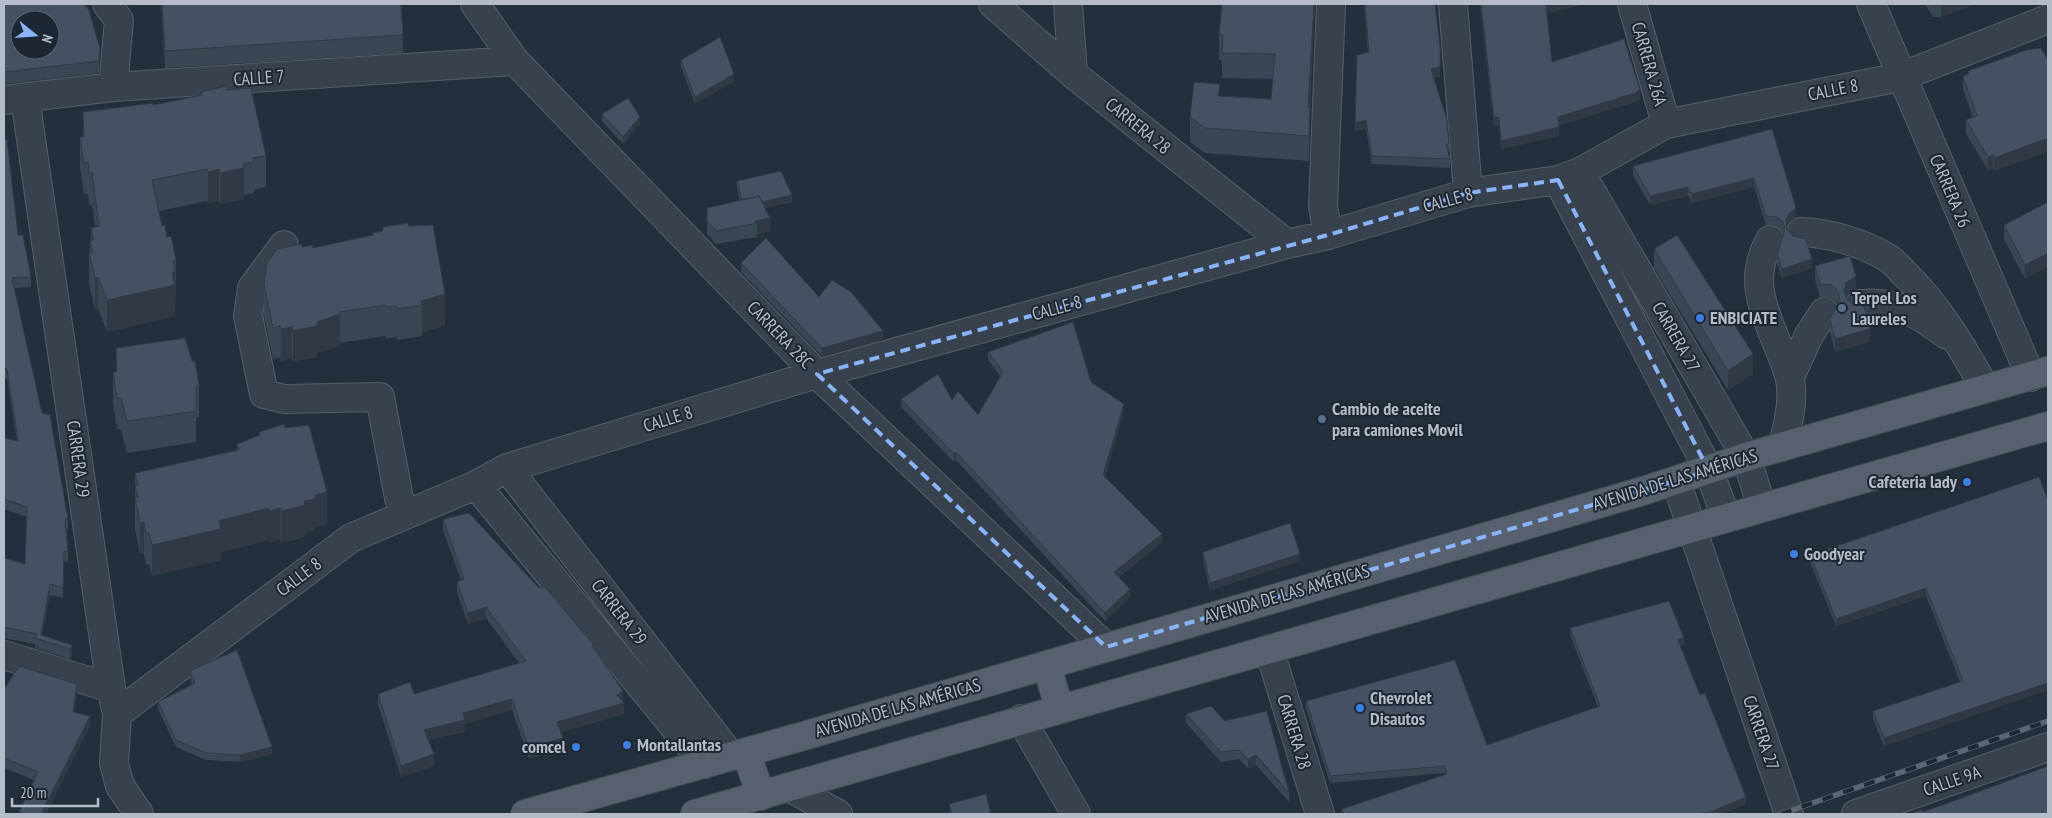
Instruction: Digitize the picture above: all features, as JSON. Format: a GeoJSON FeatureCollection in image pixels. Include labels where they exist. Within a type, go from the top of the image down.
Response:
{"type":"FeatureCollection","features":[{"type":"Feature","properties":{"kind":"main road","name":"AVENIDA DE LAS AMÉRICAS"},"geometry":{"type":"LineString","coordinates":[[525,814],[1047,665],[1676,481],[1782,447],[2039,374]]}},
{"type":"Feature","properties":{"kind":"main road"},"geometry":{"type":"LineString","coordinates":[[695,814],[1691,526],[2048,426]]}},
{"type":"Feature","properties":{"kind":"main road"},"geometry":{"type":"LineString","coordinates":[[1047,665],[1059,708]]}},
{"type":"Feature","properties":{"kind":"main road"},"geometry":{"type":"LineString","coordinates":[[739,754],[761,796]]}},
{"type":"Feature","properties":{"kind":"street"},"geometry":{"type":"LineString","coordinates":[[107,4],[119,20],[113,87]]}},
{"type":"Feature","properties":{"kind":"street","name":"CARRERA 28C"},"geometry":{"type":"LineString","coordinates":[[476,4],[515,60],[817,374],[1106,647]]}},
{"type":"Feature","properties":{"kind":"street","name":"CARRERA 28"},"geometry":{"type":"LineString","coordinates":[[993,4],[1073,74],[1287,244]]}},
{"type":"Feature","properties":{"kind":"street"},"geometry":{"type":"LineString","coordinates":[[1068,4],[1073,74]]}},
{"type":"Feature","properties":{"kind":"street"},"geometry":{"type":"LineString","coordinates":[[1328,235],[1323,206],[1332,4]]}},
{"type":"Feature","properties":{"kind":"street"},"geometry":{"type":"LineString","coordinates":[[1453,4],[1468,193]]}},
{"type":"Feature","properties":{"kind":"street","name":"CARRERA 26A"},"geometry":{"type":"LineString","coordinates":[[1632,4],[1666,124]]}},
{"type":"Feature","properties":{"kind":"street","name":"CARRERA 26"},"geometry":{"type":"LineString","coordinates":[[1871,4],[1900,77],[2039,374]]}},
{"type":"Feature","properties":{"kind":"street","name":"CALLE 8"},"geometry":{"type":"LineString","coordinates":[[117,714],[351,538],[476,485],[507,468],[817,374],[1287,244],[1328,235],[1468,193],[1569,176],[1666,124],[1900,77],[2048,20]]}},
{"type":"Feature","properties":{"kind":"street","name":"CALLE 7"},"geometry":{"type":"LineString","coordinates":[[14,99],[113,87],[515,60]]}},
{"type":"Feature","properties":{"kind":"street","name":"CARRERA 29"},"geometry":{"type":"LineString","coordinates":[[14,99],[111,688],[117,714],[114,763],[120,786],[139,814]]}},
{"type":"Feature","properties":{"kind":"street","name":"CARRERA 27"},"geometry":{"type":"LineString","coordinates":[[1569,176],[1746,458],[1762,507]]}},
{"type":"Feature","properties":{"kind":"street","name":"CARRERA 27"},"geometry":{"type":"LineString","coordinates":[[1569,176],[1709,471],[1726,517]]}},
{"type":"Feature","properties":{"kind":"street"},"geometry":{"type":"LineString","coordinates":[[1801,232],[1818,233],[1853,242],[1889,258],[1926,294],[1962,347],[1985,388]]}},
{"type":"Feature","properties":{"kind":"street"},"geometry":{"type":"LineString","coordinates":[[1770,240],[1763,253],[1758,277],[1767,321],[1790,377],[1790,420],[1782,447]]}},
{"type":"Feature","properties":{"kind":"street"},"geometry":{"type":"LineString","coordinates":[[284,245],[252,288],[248,316],[264,394],[284,400],[380,397],[399,498],[405,515]]}},
{"type":"Feature","properties":{"kind":"street"},"geometry":{"type":"LineString","coordinates":[[1860,304],[1898,306],[1926,319],[1962,347]]}},
{"type":"Feature","properties":{"kind":"street"},"geometry":{"type":"LineString","coordinates":[[1790,377],[1809,335],[1824,312]]}},
{"type":"Feature","properties":{"kind":"street","name":"CARRERA 29"},"geometry":{"type":"LineString","coordinates":[[507,468],[739,754]]}},
{"type":"Feature","properties":{"kind":"street","name":"CARRERA 27"},"geometry":{"type":"LineString","coordinates":[[1676,481],[1789,814]]}},
{"type":"Feature","properties":{"kind":"street","name":"CARRERA 29"},"geometry":{"type":"LineString","coordinates":[[476,485],[704,764]]}},
{"type":"Feature","properties":{"kind":"street","name":"CARRERA 28"},"geometry":{"type":"LineString","coordinates":[[1269,649],[1320,814]]}},
{"type":"Feature","properties":{"kind":"street"},"geometry":{"type":"LineString","coordinates":[[4,654],[111,688]]}},
{"type":"Feature","properties":{"kind":"street"},"geometry":{"type":"LineString","coordinates":[[1021,719],[1076,814]]}},
{"type":"Feature","properties":{"kind":"street","name":"CALLE 9A"},"geometry":{"type":"LineString","coordinates":[[1856,814],[2048,747]]}},
{"type":"Feature","properties":{"kind":"street"},"geometry":{"type":"LineString","coordinates":[[789,787],[838,814]]}},
{"type":"Feature","properties":{"kind":"highlighted area"},"geometry":{"type":"Polygon","coordinates":[[[1558,180],[1709,471],[1106,647],[817,374],[1328,235],[1468,193],[1558,180]]]}},
{"type":"Feature","properties":{"kind":"building"},"geometry":{"type":"Polygon","coordinates":[[[4,4],[84,4],[89,10],[100,49],[99,61],[4,72],[4,4]]]}},
{"type":"Feature","properties":{"kind":"building"},"geometry":{"type":"Polygon","coordinates":[[[162,4],[401,4],[403,35],[165,51],[162,4]]]}},
{"type":"Feature","properties":{"kind":"building"},"geometry":{"type":"Polygon","coordinates":[[[1222,4],[1314,4],[1308,108],[1310,108],[1309,136],[1205,128],[1190,117],[1194,82],[1220,84],[1218,96],[1271,99],[1275,54],[1222,53],[1223,35],[1219,35],[1222,4]]]}},
{"type":"Feature","properties":{"kind":"building"},"geometry":{"type":"Polygon","coordinates":[[[1365,4],[1435,4],[1440,47],[1440,67],[1431,69],[1447,120],[1449,144],[1446,144],[1450,159],[1372,156],[1366,120],[1355,123],[1357,55],[1369,52],[1365,4]]]}},
{"type":"Feature","properties":{"kind":"building"},"geometry":{"type":"Polygon","coordinates":[[[1481,4],[1549,4],[1546,5],[1552,62],[1624,39],[1640,90],[1558,117],[1559,127],[1501,141],[1499,117],[1494,118],[1481,4]]]}},
{"type":"Feature","properties":{"kind":"building"},"geometry":{"type":"Polygon","coordinates":[[[1932,4],[1946,4],[1933,6],[1932,4]]]}},
{"type":"Feature","properties":{"kind":"building"},"geometry":{"type":"Polygon","coordinates":[[[720,37],[734,74],[695,97],[681,60],[720,37]]]}},
{"type":"Feature","properties":{"kind":"building"},"geometry":{"type":"Polygon","coordinates":[[[2041,48],[2048,60],[2048,138],[1994,158],[1993,155],[1988,157],[1966,120],[1977,116],[1963,76],[1969,74],[1968,71],[2026,50],[2041,48]]]}},
{"type":"Feature","properties":{"kind":"building"},"geometry":{"type":"Polygon","coordinates":[[[226,86],[227,90],[251,88],[266,156],[253,158],[254,162],[243,164],[244,168],[220,173],[219,169],[208,172],[207,169],[152,180],[162,226],[165,225],[167,237],[171,236],[176,260],[173,261],[175,272],[172,273],[175,285],[107,300],[98,277],[95,278],[89,253],[93,252],[90,241],[93,240],[91,228],[99,226],[92,173],[89,173],[88,162],[84,163],[80,137],[84,137],[83,112],[153,103],[153,105],[202,95],[201,92],[226,86]]]}},
{"type":"Feature","properties":{"kind":"building"},"geometry":{"type":"Polygon","coordinates":[[[628,98],[640,117],[623,137],[602,114],[628,98]]]}},
{"type":"Feature","properties":{"kind":"building"},"geometry":{"type":"Polygon","coordinates":[[[4,129],[5,140],[7,139],[18,235],[23,235],[31,277],[12,278],[42,413],[50,415],[68,519],[65,519],[68,552],[64,551],[63,588],[50,584],[41,635],[72,645],[70,649],[35,638],[37,634],[4,627],[4,558],[25,564],[27,507],[4,499],[4,438],[18,441],[7,369],[4,368],[4,129]]]}},
{"type":"Feature","properties":{"kind":"building"},"geometry":{"type":"Polygon","coordinates":[[[1772,129],[1796,208],[1788,215],[1786,221],[1787,229],[1793,236],[1806,239],[1812,259],[1782,269],[1777,254],[1785,229],[1783,222],[1777,217],[1766,216],[1754,178],[1692,194],[1688,187],[1650,196],[1633,166],[1772,129]]]}},
{"type":"Feature","properties":{"kind":"building"},"geometry":{"type":"Polygon","coordinates":[[[781,171],[792,195],[762,202],[759,196],[742,200],[737,181],[781,171]]]}},
{"type":"Feature","properties":{"kind":"building"},"geometry":{"type":"Polygon","coordinates":[[[759,196],[770,218],[755,221],[757,223],[716,231],[707,221],[707,208],[759,196]]]}},
{"type":"Feature","properties":{"kind":"building"},"geometry":{"type":"Polygon","coordinates":[[[2048,202],[2048,253],[2025,265],[2004,225],[2048,202]]]}},
{"type":"Feature","properties":{"kind":"building"},"geometry":{"type":"Polygon","coordinates":[[[408,223],[409,226],[433,225],[445,294],[421,301],[422,305],[397,309],[396,306],[386,307],[385,305],[339,312],[340,314],[317,322],[317,326],[293,331],[292,327],[281,329],[280,326],[273,328],[264,284],[267,263],[277,249],[301,244],[302,247],[313,245],[313,248],[373,235],[372,233],[383,231],[383,227],[408,223]]]}},
{"type":"Feature","properties":{"kind":"building"},"geometry":{"type":"Polygon","coordinates":[[[1677,235],[1753,354],[1728,371],[1654,249],[1677,235]]]}},
{"type":"Feature","properties":{"kind":"building"},"geometry":{"type":"Polygon","coordinates":[[[766,238],[819,297],[832,280],[851,292],[883,331],[822,348],[741,263],[766,238]]]}},
{"type":"Feature","properties":{"kind":"building"},"geometry":{"type":"Polygon","coordinates":[[[1850,256],[1856,276],[1846,283],[1844,292],[1852,304],[1864,306],[1870,329],[1835,339],[1830,319],[1840,300],[1838,292],[1832,285],[1820,284],[1815,266],[1850,256]]]}},
{"type":"Feature","properties":{"kind":"building"},"geometry":{"type":"Polygon","coordinates":[[[1073,322],[1091,382],[1124,404],[1103,475],[1162,534],[1114,572],[1130,589],[1105,613],[956,452],[954,454],[901,399],[938,374],[952,400],[958,391],[978,415],[1003,372],[988,352],[1073,322]]]}},
{"type":"Feature","properties":{"kind":"building"},"geometry":{"type":"Polygon","coordinates":[[[185,338],[192,361],[195,361],[199,386],[196,386],[196,411],[127,421],[121,398],[117,398],[113,372],[117,372],[116,348],[185,338]]]}},
{"type":"Feature","properties":{"kind":"building"},"geometry":{"type":"Polygon","coordinates":[[[284,424],[285,428],[309,425],[327,492],[315,495],[315,499],[304,501],[305,505],[281,511],[280,508],[269,511],[269,508],[219,521],[221,529],[152,545],[149,533],[146,533],[144,522],[140,523],[135,497],[138,497],[135,486],[138,485],[135,473],[239,450],[237,444],[260,435],[259,432],[284,424]]]}},
{"type":"Feature","properties":{"kind":"building"},"geometry":{"type":"Polygon","coordinates":[[[2039,477],[2048,500],[2048,683],[1884,738],[1873,711],[1963,681],[1926,588],[1836,619],[1810,555],[2039,477]]]}},
{"type":"Feature","properties":{"kind":"building"},"geometry":{"type":"Polygon","coordinates":[[[469,513],[539,588],[544,586],[594,645],[592,645],[623,691],[617,695],[624,703],[557,722],[563,738],[529,748],[512,699],[463,713],[465,720],[424,730],[434,754],[401,766],[378,694],[410,682],[414,694],[526,661],[486,607],[468,613],[457,582],[464,579],[443,519],[469,513]]]}},
{"type":"Feature","properties":{"kind":"building"},"geometry":{"type":"Polygon","coordinates":[[[1290,523],[1300,554],[1210,583],[1203,552],[1290,523]]]}},
{"type":"Feature","properties":{"kind":"building"},"geometry":{"type":"Polygon","coordinates":[[[1669,601],[1684,638],[1678,640],[1700,695],[1705,693],[1746,797],[1713,811],[1697,814],[1344,814],[1342,809],[1447,774],[1445,766],[1330,776],[1306,701],[1455,660],[1487,745],[1600,706],[1570,628],[1669,601]]]}},
{"type":"Feature","properties":{"kind":"building"},"geometry":{"type":"Polygon","coordinates":[[[237,650],[272,747],[240,755],[206,753],[176,740],[158,702],[195,683],[190,672],[194,669],[237,650]]]}},
{"type":"Feature","properties":{"kind":"building"},"geometry":{"type":"Polygon","coordinates":[[[19,666],[77,684],[73,712],[90,716],[41,814],[23,814],[19,812],[38,772],[4,758],[4,689],[19,666]]]}},
{"type":"Feature","properties":{"kind":"building"},"geometry":{"type":"Polygon","coordinates":[[[1211,706],[1225,721],[1267,711],[1289,793],[1256,755],[1248,759],[1239,750],[1221,752],[1186,714],[1211,706]]]}},
{"type":"Feature","properties":{"kind":"building"},"geometry":{"type":"Polygon","coordinates":[[[2048,766],[2048,814],[1909,814],[1922,810],[1923,812],[2048,766]]]}},
{"type":"Feature","properties":{"kind":"building"},"geometry":{"type":"Polygon","coordinates":[[[986,794],[991,814],[952,814],[949,804],[986,794]]]}},
{"type":"Feature","properties":{"kind":"railway"},"geometry":{"type":"LineString","coordinates":[[1781,814],[2048,721]]}},
{"type":"Feature","properties":{"kind":"place","name":"Terpel Los Laureles"},"geometry":{"type":"Point","coordinates":[1842,308]}},
{"type":"Feature","properties":{"kind":"place","name":"ENBICIATE"},"geometry":{"type":"Point","coordinates":[1700,318]}},
{"type":"Feature","properties":{"kind":"place","name":"Cambio de aceite para camiones Movil"},"geometry":{"type":"Point","coordinates":[1322,419]}},
{"type":"Feature","properties":{"kind":"place","name":"Cafeteria lady"},"geometry":{"type":"Point","coordinates":[1967,482]}},
{"type":"Feature","properties":{"kind":"place","name":"Goodyear"},"geometry":{"type":"Point","coordinates":[1794,554]}},
{"type":"Feature","properties":{"kind":"place","name":"Chevrolet Disautos"},"geometry":{"type":"Point","coordinates":[1360,708]}},
{"type":"Feature","properties":{"kind":"place","name":"Montallantas"},"geometry":{"type":"Point","coordinates":[627,745]}},
{"type":"Feature","properties":{"kind":"place","name":"comcel"},"geometry":{"type":"Point","coordinates":[576,747]}}]}
